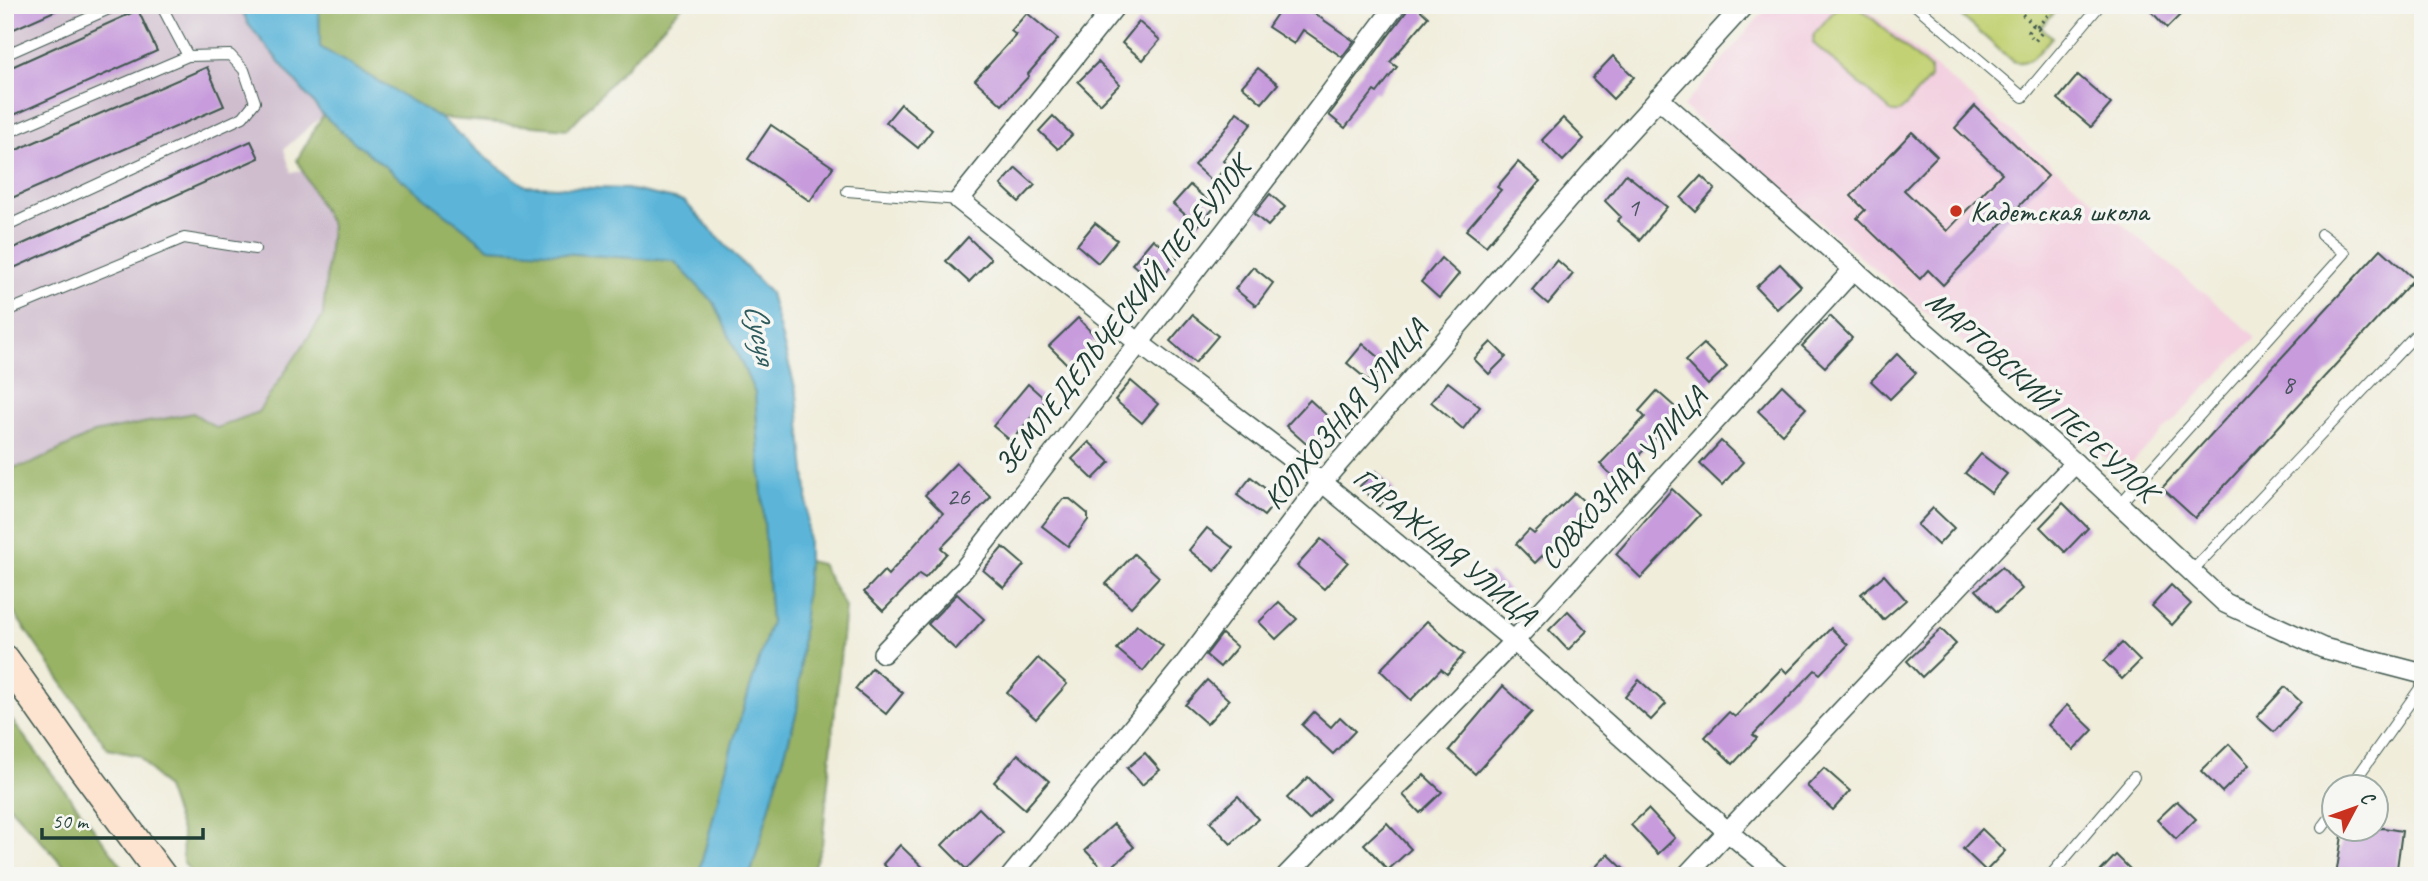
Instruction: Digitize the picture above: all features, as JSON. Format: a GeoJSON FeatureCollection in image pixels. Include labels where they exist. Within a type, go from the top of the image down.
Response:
{"type":"FeatureCollection","features":[{"type":"Feature","properties":{"kind":"main road"},"geometry":{"type":"LineString","coordinates":[[5,659],[162,876]]}},
{"type":"Feature","properties":{"kind":"street"},"geometry":{"type":"LineString","coordinates":[[958,200],[1116,5]]}},
{"type":"Feature","properties":{"kind":"street","name":"ЗЕМЛЕДЕЛЬЧЕСКИЙ ПЕРЕУЛОК"},"geometry":{"type":"LineString","coordinates":[[883,653],[964,569],[1396,5]]}},
{"type":"Feature","properties":{"kind":"street","name":"КОЛХОЗНАЯ УЛИЦА"},"geometry":{"type":"LineString","coordinates":[[1010,876],[1183,666],[1322,482],[1658,98],[1744,5]]}},
{"type":"Feature","properties":{"kind":"street","name":"МАРТОВСКИЙ ПЕРЕУЛОК"},"geometry":{"type":"LineString","coordinates":[[1658,98],[2075,463],[2225,603],[2323,648],[2423,674]]}},
{"type":"Feature","properties":{"kind":"street","name":"ГАРАЖНАЯ УЛИЦА"},"geometry":{"type":"LineString","coordinates":[[958,200],[1139,343],[1322,482],[1514,641],[1781,876]]}},
{"type":"Feature","properties":{"kind":"street","name":"СОВХОЗНАЯ УЛИЦА"},"geometry":{"type":"LineString","coordinates":[[1286,876],[1514,641],[1854,269]]}},
{"type":"Feature","properties":{"kind":"street"},"geometry":{"type":"LineString","coordinates":[[1686,876],[2075,463]]}},
{"type":"Feature","properties":{"kind":"lane"},"geometry":{"type":"LineString","coordinates":[[5,55],[118,5]]}},
{"type":"Feature","properties":{"kind":"lane"},"geometry":{"type":"LineString","coordinates":[[161,5],[188,56]]}},
{"type":"Feature","properties":{"kind":"lane"},"geometry":{"type":"LineString","coordinates":[[1915,5],[2023,97],[2100,5]]}},
{"type":"Feature","properties":{"kind":"lane"},"geometry":{"type":"LineString","coordinates":[[5,134],[188,56],[230,55],[244,70],[255,102],[243,117],[5,227]]}},
{"type":"Feature","properties":{"kind":"lane"},"geometry":{"type":"LineString","coordinates":[[847,191],[958,200]]}},
{"type":"Feature","properties":{"kind":"lane"},"geometry":{"type":"LineString","coordinates":[[2120,504],[2345,253],[2321,234]]}},
{"type":"Feature","properties":{"kind":"lane"},"geometry":{"type":"LineString","coordinates":[[5,312],[184,238],[255,249]]}},
{"type":"Feature","properties":{"kind":"lane"},"geometry":{"type":"LineString","coordinates":[[2191,572],[2423,327]]}},
{"type":"Feature","properties":{"kind":"lane"},"geometry":{"type":"LineString","coordinates":[[2361,772],[2423,684]]}},
{"type":"Feature","properties":{"kind":"lane"},"geometry":{"type":"LineString","coordinates":[[2050,876],[2134,776]]}},
{"type":"Feature","properties":{"kind":"path"},"geometry":{"type":"LineString","coordinates":[[2011,5],[2035,26],[2057,5]]}},
{"type":"Feature","properties":{"kind":"shaded area"},"geometry":{"type":"Polygon","coordinates":[[[5,5],[240,5],[248,24],[323,115],[284,149],[291,172],[313,171],[331,226],[323,316],[258,412],[217,428],[94,433],[34,462],[5,469],[5,5]]]}},
{"type":"Feature","properties":{"kind":"shaded area","name":"Кадетская школа"},"geometry":{"type":"Polygon","coordinates":[[[1769,5],[1862,5],[2256,337],[2123,472],[1929,315],[1683,107],[1769,5]]]}},
{"type":"Feature","properties":{"kind":"green space"},"geometry":{"type":"Polygon","coordinates":[[[319,5],[683,5],[568,129],[440,118],[320,47],[319,5]]]}},
{"type":"Feature","properties":{"kind":"green space"},"geometry":{"type":"Polygon","coordinates":[[[1839,5],[1857,5],[1930,69],[1930,78],[1900,112],[1892,112],[1813,43],[1814,34],[1839,5]]]}},
{"type":"Feature","properties":{"kind":"green space"},"geometry":{"type":"Polygon","coordinates":[[[1949,5],[2061,5],[2041,27],[2052,37],[2035,56],[2025,62],[2019,62],[2012,61],[1949,5]]]}},
{"type":"Feature","properties":{"kind":"green space"},"geometry":{"type":"Polygon","coordinates":[[[323,115],[489,248],[674,261],[715,304],[755,393],[771,623],[732,745],[698,876],[194,876],[183,862],[182,834],[166,788],[139,756],[108,749],[5,600],[5,469],[31,464],[94,433],[193,413],[217,428],[258,412],[323,316],[331,226],[297,160],[323,115]]]}},
{"type":"Feature","properties":{"kind":"green space"},"geometry":{"type":"Polygon","coordinates":[[[808,561],[821,564],[845,607],[822,845],[810,876],[750,876],[797,711],[808,561]]]}},
{"type":"Feature","properties":{"kind":"green space"},"geometry":{"type":"Polygon","coordinates":[[[5,711],[129,876],[73,876],[5,801],[5,711]]]}},
{"type":"Feature","properties":{"kind":"water","name":"Сусуя"},"geometry":{"type":"Polygon","coordinates":[[[240,5],[319,5],[320,47],[440,118],[487,159],[526,186],[627,189],[684,201],[770,293],[797,395],[807,491],[808,561],[797,711],[750,876],[698,876],[732,745],[771,622],[755,393],[715,304],[674,261],[489,248],[323,115],[248,24],[240,5]]]}},
{"type":"Feature","properties":{"kind":"building"},"geometry":{"type":"Polygon","coordinates":[[[5,5],[68,5],[5,33],[5,5]]]}},
{"type":"Feature","properties":{"kind":"building"},"geometry":{"type":"Polygon","coordinates":[[[1283,5],[1302,5],[1354,41],[1342,57],[1303,30],[1294,44],[1268,27],[1283,5]]]}},
{"type":"Feature","properties":{"kind":"building"},"geometry":{"type":"Polygon","coordinates":[[[1408,5],[1415,5],[1428,17],[1390,62],[1397,67],[1345,128],[1329,115],[1406,12],[1408,5]]]}},
{"type":"Feature","properties":{"kind":"building"},"geometry":{"type":"Polygon","coordinates":[[[2145,5],[2190,5],[2167,28],[2145,5]]]}},
{"type":"Feature","properties":{"kind":"building"},"geometry":{"type":"Polygon","coordinates":[[[138,10],[157,51],[5,119],[5,70],[138,10]]]}},
{"type":"Feature","properties":{"kind":"building"},"geometry":{"type":"Polygon","coordinates":[[[1027,13],[1058,39],[1002,105],[975,80],[1016,35],[1011,31],[1027,13]]]}},
{"type":"Feature","properties":{"kind":"building"},"geometry":{"type":"Polygon","coordinates":[[[1139,22],[1160,40],[1143,60],[1122,43],[1139,22]]]}},
{"type":"Feature","properties":{"kind":"building"},"geometry":{"type":"Polygon","coordinates":[[[1613,56],[1634,77],[1613,99],[1592,78],[1613,56]]]}},
{"type":"Feature","properties":{"kind":"building"},"geometry":{"type":"Polygon","coordinates":[[[1098,62],[1120,84],[1100,104],[1078,82],[1098,62]]]}},
{"type":"Feature","properties":{"kind":"building"},"geometry":{"type":"Polygon","coordinates":[[[207,67],[224,106],[5,201],[5,155],[207,67]]]}},
{"type":"Feature","properties":{"kind":"building"},"geometry":{"type":"Polygon","coordinates":[[[1258,68],[1278,84],[1262,103],[1242,86],[1258,68]]]}},
{"type":"Feature","properties":{"kind":"building"},"geometry":{"type":"Polygon","coordinates":[[[2078,75],[2111,104],[2091,127],[2058,99],[2078,75]]]}},
{"type":"Feature","properties":{"kind":"building"},"geometry":{"type":"Polygon","coordinates":[[[901,104],[932,130],[918,148],[886,122],[901,104]]]}},
{"type":"Feature","properties":{"kind":"building"},"geometry":{"type":"Polygon","coordinates":[[[1975,106],[2048,176],[1943,285],[1928,270],[1920,279],[1857,218],[1865,210],[1851,196],[1912,132],[1937,156],[1904,190],[1947,231],[2002,173],[1955,128],[1975,106]]]}},
{"type":"Feature","properties":{"kind":"building"},"geometry":{"type":"Polygon","coordinates":[[[1237,112],[1252,123],[1223,161],[1228,165],[1213,182],[1194,165],[1237,112]]]}},
{"type":"Feature","properties":{"kind":"building"},"geometry":{"type":"Polygon","coordinates":[[[1053,116],[1072,135],[1058,149],[1039,131],[1053,116]]]}},
{"type":"Feature","properties":{"kind":"building"},"geometry":{"type":"Polygon","coordinates":[[[1563,118],[1584,139],[1563,161],[1542,140],[1563,118]]]}},
{"type":"Feature","properties":{"kind":"building"},"geometry":{"type":"Polygon","coordinates":[[[771,125],[833,167],[810,201],[748,159],[771,125]]]}},
{"type":"Feature","properties":{"kind":"building"},"geometry":{"type":"Polygon","coordinates":[[[251,141],[259,158],[5,272],[5,252],[251,141]]]}},
{"type":"Feature","properties":{"kind":"building"},"geometry":{"type":"Polygon","coordinates":[[[1518,162],[1540,181],[1486,246],[1466,230],[1501,190],[1497,187],[1518,162]]]}},
{"type":"Feature","properties":{"kind":"building"},"geometry":{"type":"Polygon","coordinates":[[[1016,168],[1035,185],[1019,202],[1001,185],[1016,168]]]}},
{"type":"Feature","properties":{"kind":"building"},"geometry":{"type":"Polygon","coordinates":[[[1626,174],[1667,207],[1640,240],[1617,221],[1621,217],[1605,201],[1626,174]]]}},
{"type":"Feature","properties":{"kind":"building"},"geometry":{"type":"Polygon","coordinates":[[[1701,176],[1715,189],[1695,211],[1681,198],[1701,176]]]}},
{"type":"Feature","properties":{"kind":"building"},"geometry":{"type":"Polygon","coordinates":[[[1190,185],[1215,207],[1198,226],[1173,204],[1190,185]]]}},
{"type":"Feature","properties":{"kind":"building"},"geometry":{"type":"Polygon","coordinates":[[[1270,194],[1285,207],[1268,226],[1254,214],[1270,194]]]}},
{"type":"Feature","properties":{"kind":"building"},"geometry":{"type":"Polygon","coordinates":[[[1095,223],[1117,240],[1098,263],[1077,245],[1095,223]]]}},
{"type":"Feature","properties":{"kind":"building"},"geometry":{"type":"Polygon","coordinates":[[[968,237],[991,259],[969,282],[946,261],[968,237]]]}},
{"type":"Feature","properties":{"kind":"building"},"geometry":{"type":"Polygon","coordinates":[[[1153,239],[1177,259],[1156,285],[1132,264],[1153,239]]]}},
{"type":"Feature","properties":{"kind":"building"},"geometry":{"type":"Polygon","coordinates":[[[2381,249],[2414,279],[2195,518],[2162,488],[2381,249]]]}},
{"type":"Feature","properties":{"kind":"building"},"geometry":{"type":"Polygon","coordinates":[[[1441,258],[1459,274],[1439,298],[1421,282],[1441,258]]]}},
{"type":"Feature","properties":{"kind":"building"},"geometry":{"type":"Polygon","coordinates":[[[1557,260],[1573,274],[1548,304],[1532,290],[1557,260]]]}},
{"type":"Feature","properties":{"kind":"building"},"geometry":{"type":"Polygon","coordinates":[[[1780,264],[1801,286],[1777,309],[1756,287],[1780,264]]]}},
{"type":"Feature","properties":{"kind":"building"},"geometry":{"type":"Polygon","coordinates":[[[1253,267],[1273,283],[1256,306],[1235,289],[1253,267]]]}},
{"type":"Feature","properties":{"kind":"building"},"geometry":{"type":"Polygon","coordinates":[[[1192,315],[1218,336],[1195,363],[1170,341],[1192,315]]]}},
{"type":"Feature","properties":{"kind":"building"},"geometry":{"type":"Polygon","coordinates":[[[1830,316],[1852,338],[1825,367],[1802,346],[1830,316]]]}},
{"type":"Feature","properties":{"kind":"building"},"geometry":{"type":"Polygon","coordinates":[[[1078,318],[1097,338],[1069,366],[1049,346],[1078,318]]]}},
{"type":"Feature","properties":{"kind":"building"},"geometry":{"type":"Polygon","coordinates":[[[1491,342],[1506,357],[1489,374],[1474,359],[1491,342]]]}},
{"type":"Feature","properties":{"kind":"building"},"geometry":{"type":"Polygon","coordinates":[[[1363,344],[1386,363],[1370,382],[1347,363],[1363,344]]]}},
{"type":"Feature","properties":{"kind":"building"},"geometry":{"type":"Polygon","coordinates":[[[1704,344],[1727,367],[1708,385],[1685,361],[1704,344]]]}},
{"type":"Feature","properties":{"kind":"building"},"geometry":{"type":"Polygon","coordinates":[[[1897,354],[1916,373],[1890,399],[1871,381],[1897,354]]]}},
{"type":"Feature","properties":{"kind":"building"},"geometry":{"type":"Polygon","coordinates":[[[1131,381],[1158,404],[1142,423],[1115,400],[1131,381]]]}},
{"type":"Feature","properties":{"kind":"building"},"geometry":{"type":"Polygon","coordinates":[[[1448,382],[1480,407],[1463,429],[1431,402],[1448,382]]]}},
{"type":"Feature","properties":{"kind":"building"},"geometry":{"type":"Polygon","coordinates":[[[1028,384],[1046,400],[1011,441],[993,426],[1028,384]]]}},
{"type":"Feature","properties":{"kind":"building"},"geometry":{"type":"Polygon","coordinates":[[[1782,385],[1806,408],[1782,434],[1758,411],[1782,385]]]}},
{"type":"Feature","properties":{"kind":"building"},"geometry":{"type":"Polygon","coordinates":[[[1657,391],[1684,415],[1666,434],[1662,431],[1616,479],[1600,464],[1645,417],[1639,411],[1657,391]]]}},
{"type":"Feature","properties":{"kind":"building"},"geometry":{"type":"Polygon","coordinates":[[[1310,400],[1335,423],[1312,449],[1286,426],[1310,400]]]}},
{"type":"Feature","properties":{"kind":"building"},"geometry":{"type":"Polygon","coordinates":[[[1721,441],[1743,462],[1722,485],[1700,464],[1721,441]]]}},
{"type":"Feature","properties":{"kind":"building"},"geometry":{"type":"Polygon","coordinates":[[[1089,442],[1110,462],[1093,479],[1072,459],[1089,442]]]}},
{"type":"Feature","properties":{"kind":"building"},"geometry":{"type":"Polygon","coordinates":[[[1981,454],[2007,474],[1991,493],[1965,473],[1981,454]]]}},
{"type":"Feature","properties":{"kind":"building"},"geometry":{"type":"Polygon","coordinates":[[[956,463],[991,497],[941,548],[947,553],[925,578],[919,574],[883,611],[864,592],[884,571],[888,575],[943,513],[925,495],[956,463]]]}},
{"type":"Feature","properties":{"kind":"building"},"geometry":{"type":"Polygon","coordinates":[[[1376,471],[1394,490],[1379,506],[1360,486],[1376,471]]]}},
{"type":"Feature","properties":{"kind":"building"},"geometry":{"type":"Polygon","coordinates":[[[1251,477],[1278,499],[1264,516],[1237,495],[1251,477]]]}},
{"type":"Feature","properties":{"kind":"building"},"geometry":{"type":"Polygon","coordinates":[[[1672,489],[1700,515],[1641,578],[1616,554],[1672,489]]]}},
{"type":"Feature","properties":{"kind":"building"},"geometry":{"type":"Polygon","coordinates":[[[1575,493],[1593,510],[1571,532],[1568,530],[1535,563],[1516,544],[1529,530],[1534,534],[1575,493]]]}},
{"type":"Feature","properties":{"kind":"building"},"geometry":{"type":"Polygon","coordinates":[[[1063,499],[1070,499],[1088,514],[1088,520],[1068,546],[1042,526],[1063,499]]]}},
{"type":"Feature","properties":{"kind":"building"},"geometry":{"type":"Polygon","coordinates":[[[2063,503],[2088,528],[2065,552],[2040,527],[2063,503]]]}},
{"type":"Feature","properties":{"kind":"building"},"geometry":{"type":"Polygon","coordinates":[[[1933,508],[1954,528],[1938,545],[1917,525],[1933,508]]]}},
{"type":"Feature","properties":{"kind":"building"},"geometry":{"type":"Polygon","coordinates":[[[1207,528],[1233,548],[1215,571],[1189,550],[1207,528]]]}},
{"type":"Feature","properties":{"kind":"building"},"geometry":{"type":"Polygon","coordinates":[[[1321,539],[1348,562],[1324,589],[1297,566],[1321,539]]]}},
{"type":"Feature","properties":{"kind":"building"},"geometry":{"type":"Polygon","coordinates":[[[1003,547],[1024,565],[1004,588],[983,570],[1003,547]]]}},
{"type":"Feature","properties":{"kind":"building"},"geometry":{"type":"Polygon","coordinates":[[[1134,554],[1159,577],[1131,607],[1106,584],[1134,554]]]}},
{"type":"Feature","properties":{"kind":"building"},"geometry":{"type":"Polygon","coordinates":[[[2002,567],[2022,589],[1997,612],[1976,590],[2002,567]]]}},
{"type":"Feature","properties":{"kind":"building"},"geometry":{"type":"Polygon","coordinates":[[[1490,572],[1509,590],[1495,604],[1476,586],[1490,572]]]}},
{"type":"Feature","properties":{"kind":"building"},"geometry":{"type":"Polygon","coordinates":[[[1884,575],[1906,600],[1883,620],[1861,594],[1884,575]]]}},
{"type":"Feature","properties":{"kind":"building"},"geometry":{"type":"Polygon","coordinates":[[[2171,585],[2191,604],[2172,625],[2152,606],[2171,585]]]}},
{"type":"Feature","properties":{"kind":"building"},"geometry":{"type":"Polygon","coordinates":[[[957,594],[984,619],[956,650],[928,624],[957,594]]]}},
{"type":"Feature","properties":{"kind":"building"},"geometry":{"type":"Polygon","coordinates":[[[1279,602],[1297,619],[1276,639],[1259,622],[1279,602]]]}},
{"type":"Feature","properties":{"kind":"building"},"geometry":{"type":"Polygon","coordinates":[[[1568,611],[1587,631],[1568,650],[1549,630],[1568,611]]]}},
{"type":"Feature","properties":{"kind":"building"},"geometry":{"type":"Polygon","coordinates":[[[1427,621],[1464,654],[1447,674],[1441,669],[1411,700],[1380,670],[1427,621]]]}},
{"type":"Feature","properties":{"kind":"building"},"geometry":{"type":"Polygon","coordinates":[[[1137,625],[1163,646],[1143,671],[1117,649],[1137,625]]]}},
{"type":"Feature","properties":{"kind":"building"},"geometry":{"type":"Polygon","coordinates":[[[1831,628],[1848,645],[1820,674],[1815,670],[1753,735],[1757,738],[1733,764],[1705,737],[1729,712],[1735,717],[1782,668],[1787,673],[1831,628]]]}},
{"type":"Feature","properties":{"kind":"building"},"geometry":{"type":"Polygon","coordinates":[[[1941,629],[1956,644],[1922,677],[1907,661],[1941,629]]]}},
{"type":"Feature","properties":{"kind":"building"},"geometry":{"type":"Polygon","coordinates":[[[1222,634],[1237,647],[1220,667],[1206,655],[1222,634]]]}},
{"type":"Feature","properties":{"kind":"building"},"geometry":{"type":"Polygon","coordinates":[[[2122,643],[2140,661],[2122,679],[2104,661],[2122,643]]]}},
{"type":"Feature","properties":{"kind":"building"},"geometry":{"type":"Polygon","coordinates":[[[1038,658],[1067,684],[1036,719],[1007,693],[1038,658]]]}},
{"type":"Feature","properties":{"kind":"building"},"geometry":{"type":"Polygon","coordinates":[[[872,668],[903,693],[886,714],[855,689],[872,668]]]}},
{"type":"Feature","properties":{"kind":"building"},"geometry":{"type":"Polygon","coordinates":[[[1207,680],[1229,700],[1207,724],[1185,705],[1207,680]]]}},
{"type":"Feature","properties":{"kind":"building"},"geometry":{"type":"Polygon","coordinates":[[[1639,680],[1666,704],[1651,720],[1625,697],[1639,680]]]}},
{"type":"Feature","properties":{"kind":"building"},"geometry":{"type":"Polygon","coordinates":[[[1503,686],[1532,712],[1475,774],[1449,750],[1503,686]]]}},
{"type":"Feature","properties":{"kind":"building"},"geometry":{"type":"Polygon","coordinates":[[[2285,687],[2301,702],[2274,732],[2257,717],[2285,687]]]}},
{"type":"Feature","properties":{"kind":"building"},"geometry":{"type":"Polygon","coordinates":[[[2067,705],[2093,730],[2074,750],[2048,725],[2067,705]]]}},
{"type":"Feature","properties":{"kind":"building"},"geometry":{"type":"Polygon","coordinates":[[[1314,712],[1331,727],[1340,717],[1355,731],[1333,754],[1302,725],[1314,712]]]}},
{"type":"Feature","properties":{"kind":"building"},"geometry":{"type":"Polygon","coordinates":[[[2229,744],[2249,765],[2222,792],[2201,771],[2229,744]]]}},
{"type":"Feature","properties":{"kind":"building"},"geometry":{"type":"Polygon","coordinates":[[[1145,753],[1160,770],[1142,785],[1127,768],[1145,753]]]}},
{"type":"Feature","properties":{"kind":"building"},"geometry":{"type":"Polygon","coordinates":[[[1018,754],[1049,781],[1025,809],[994,782],[1018,754]]]}},
{"type":"Feature","properties":{"kind":"building"},"geometry":{"type":"Polygon","coordinates":[[[1824,768],[1850,791],[1833,810],[1807,786],[1824,768]]]}},
{"type":"Feature","properties":{"kind":"building"},"geometry":{"type":"Polygon","coordinates":[[[1424,775],[1442,792],[1420,813],[1403,795],[1424,775]]]}},
{"type":"Feature","properties":{"kind":"building"},"geometry":{"type":"Polygon","coordinates":[[[1308,777],[1330,799],[1309,820],[1287,798],[1308,777]]]}},
{"type":"Feature","properties":{"kind":"building"},"geometry":{"type":"Polygon","coordinates":[[[1238,796],[1258,819],[1231,844],[1210,822],[1238,796]]]}},
{"type":"Feature","properties":{"kind":"building"},"geometry":{"type":"Polygon","coordinates":[[[2177,801],[2196,819],[2176,839],[2157,820],[2177,801]]]}},
{"type":"Feature","properties":{"kind":"building"},"geometry":{"type":"Polygon","coordinates":[[[979,808],[1003,832],[966,869],[942,845],[979,808]]]}},
{"type":"Feature","properties":{"kind":"building"},"geometry":{"type":"Polygon","coordinates":[[[1648,809],[1675,838],[1658,854],[1631,825],[1648,809]]]}},
{"type":"Feature","properties":{"kind":"building"},"geometry":{"type":"Polygon","coordinates":[[[1387,823],[1411,849],[1388,870],[1364,844],[1387,823]]]}},
{"type":"Feature","properties":{"kind":"building"},"geometry":{"type":"Polygon","coordinates":[[[1114,824],[1134,847],[1106,872],[1085,850],[1114,824]]]}},
{"type":"Feature","properties":{"kind":"building"},"geometry":{"type":"Polygon","coordinates":[[[1982,829],[2005,851],[1986,871],[1963,849],[1982,829]]]}},
{"type":"Feature","properties":{"kind":"building"},"geometry":{"type":"Polygon","coordinates":[[[2390,829],[2402,831],[2396,876],[2336,876],[2341,842],[2390,842],[2390,829]]]}},
{"type":"Feature","properties":{"kind":"building"},"geometry":{"type":"Polygon","coordinates":[[[900,845],[932,876],[896,876],[883,864],[900,845]]]}},
{"type":"Feature","properties":{"kind":"building"},"geometry":{"type":"Polygon","coordinates":[[[1608,854],[1631,876],[1587,876],[1608,854]]]}},
{"type":"Feature","properties":{"kind":"building"},"geometry":{"type":"Polygon","coordinates":[[[2116,855],[2137,876],[2096,876],[2116,855]]]}},
{"type":"Feature","properties":{"kind":"place","name":"Кадетская школа"},"geometry":{"type":"Point","coordinates":[1956,211]}}]}
